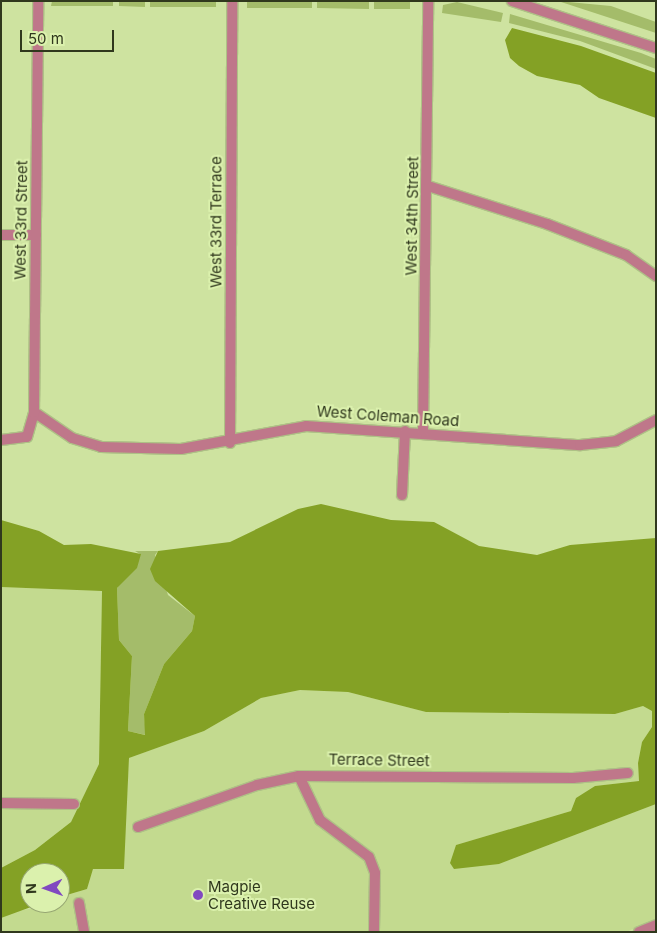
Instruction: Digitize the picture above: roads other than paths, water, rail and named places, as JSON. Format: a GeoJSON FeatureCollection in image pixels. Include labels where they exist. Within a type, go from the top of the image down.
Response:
{"type":"FeatureCollection","features":[{"type":"Feature","properties":{"kind":"street","name":"West 33rd Street"},"geometry":{"type":"LineString","coordinates":[[1,440],[27,437],[34,412],[38,1]]}},
{"type":"Feature","properties":{"kind":"street","name":"West 33rd Terrace"},"geometry":{"type":"LineString","coordinates":[[230,443],[232,1]]}},
{"type":"Feature","properties":{"kind":"street","name":"West 34th Street"},"geometry":{"type":"LineString","coordinates":[[423,432],[428,186],[428,1]]}},
{"type":"Feature","properties":{"kind":"street"},"geometry":{"type":"LineString","coordinates":[[512,1],[656,48]]}},
{"type":"Feature","properties":{"kind":"street"},"geometry":{"type":"LineString","coordinates":[[428,186],[547,224],[626,255],[656,276]]}},
{"type":"Feature","properties":{"kind":"street"},"geometry":{"type":"LineString","coordinates":[[1,235],[36,235]]}},
{"type":"Feature","properties":{"kind":"street","name":"West Coleman Road"},"geometry":{"type":"LineString","coordinates":[[34,412],[72,438],[101,447],[181,449],[230,443],[306,426],[404,430],[580,446],[616,441],[656,420]]}},
{"type":"Feature","properties":{"kind":"street"},"geometry":{"type":"LineString","coordinates":[[402,495],[404,430]]}},
{"type":"Feature","properties":{"kind":"street","name":"Terrace Street"},"geometry":{"type":"LineString","coordinates":[[138,828],[257,785],[299,776],[573,778],[628,773]]}},
{"type":"Feature","properties":{"kind":"street"},"geometry":{"type":"LineString","coordinates":[[299,776],[320,820],[369,857],[375,872],[374,932]]}},
{"type":"Feature","properties":{"kind":"street"},"geometry":{"type":"LineString","coordinates":[[1,803],[74,804]]}},
{"type":"Feature","properties":{"kind":"street"},"geometry":{"type":"LineString","coordinates":[[79,903],[84,932]]}},
{"type":"Feature","properties":{"kind":"street"},"geometry":{"type":"LineString","coordinates":[[639,932],[656,925]]}},
{"type":"Feature","properties":{"kind":"place","name":"Magpie Creative Reuse"},"geometry":{"type":"Point","coordinates":[198,895]}}]}
